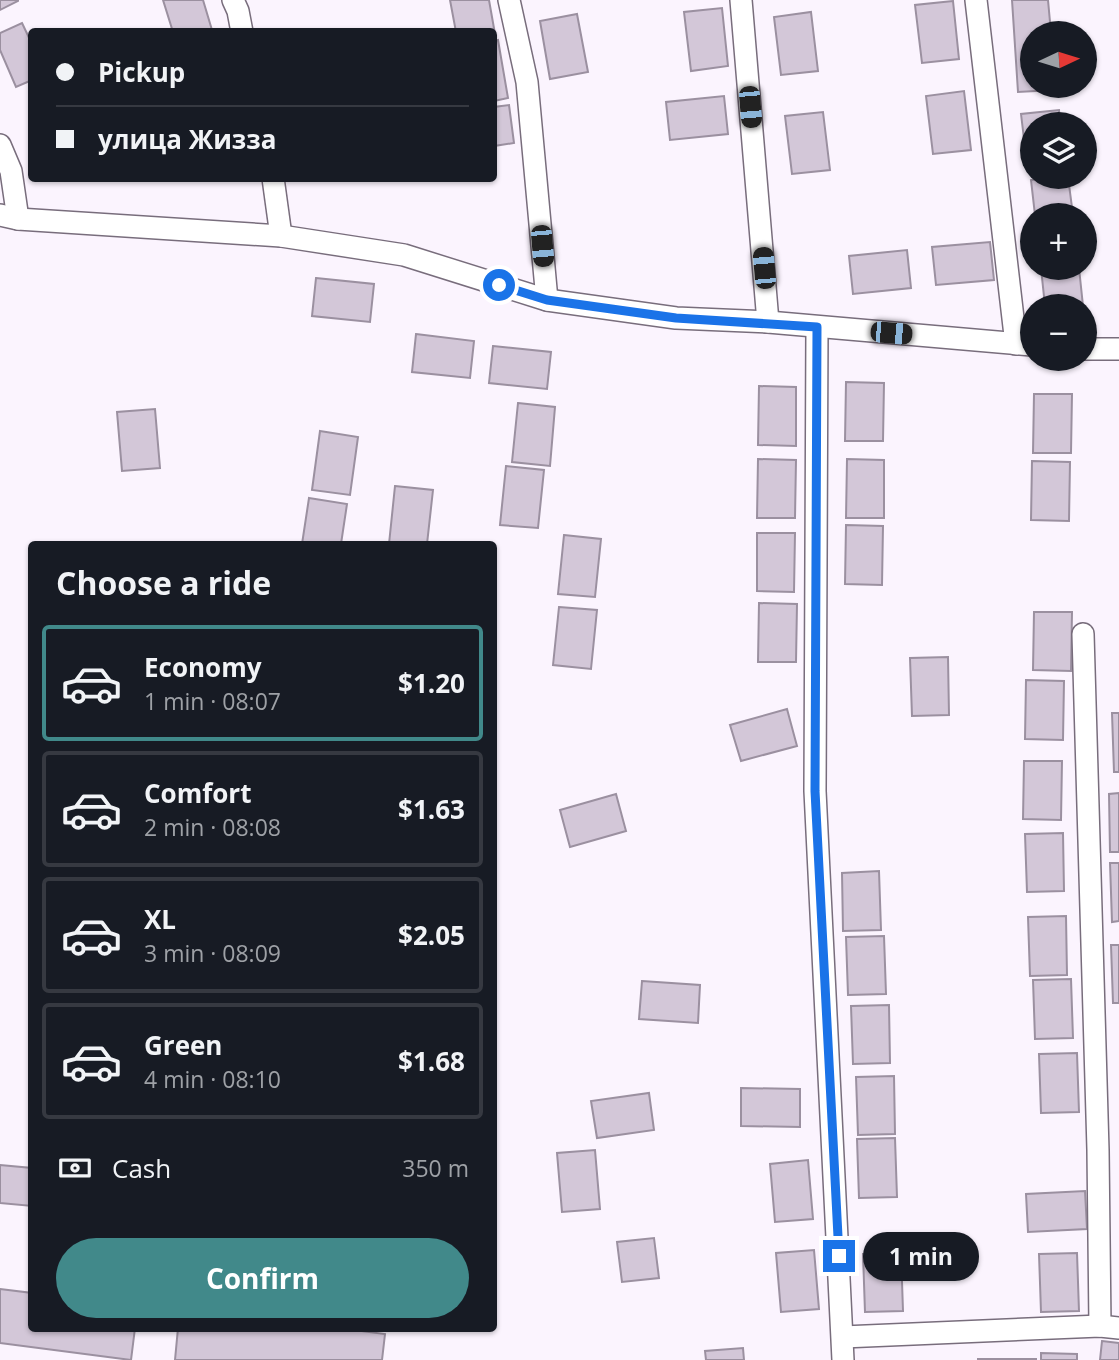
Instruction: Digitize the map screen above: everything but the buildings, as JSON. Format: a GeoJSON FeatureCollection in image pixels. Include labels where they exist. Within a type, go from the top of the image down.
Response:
{"type":"FeatureCollection","features":[{"type":"Feature","properties":{"kind":"street"},"geometry":{"type":"LineString","coordinates":[[233,0],[241,28]]}},
{"type":"Feature","properties":{"kind":"street"},"geometry":{"type":"LineString","coordinates":[[509,0],[527,82],[547,300]]}},
{"type":"Feature","properties":{"kind":"street"},"geometry":{"type":"LineString","coordinates":[[741,0],[768,322]]}},
{"type":"Feature","properties":{"kind":"street"},"geometry":{"type":"LineString","coordinates":[[976,0],[1020,316]]}},
{"type":"Feature","properties":{"kind":"street"},"geometry":{"type":"LineString","coordinates":[[0,145],[11,171],[9,217],[281,236],[404,255],[547,300],[676,318],[768,322],[1020,345]]}},
{"type":"Feature","properties":{"kind":"street"},"geometry":{"type":"LineString","coordinates":[[274,182],[281,236]]}},
{"type":"Feature","properties":{"kind":"street"},"geometry":{"type":"LineString","coordinates":[[817,327],[815,791],[843,1360]]}},
{"type":"Feature","properties":{"kind":"street"},"geometry":{"type":"LineString","coordinates":[[1097,349],[1119,349]]}},
{"type":"Feature","properties":{"kind":"street"},"geometry":{"type":"LineString","coordinates":[[843,1337],[1110,1327],[1098,1150],[1083,634]]}},
{"type":"Feature","properties":{"kind":"route"},"geometry":{"type":"LineString","coordinates":[[499,285],[547,300],[676,318],[817,327],[815,791],[839,1256]]}}]}
